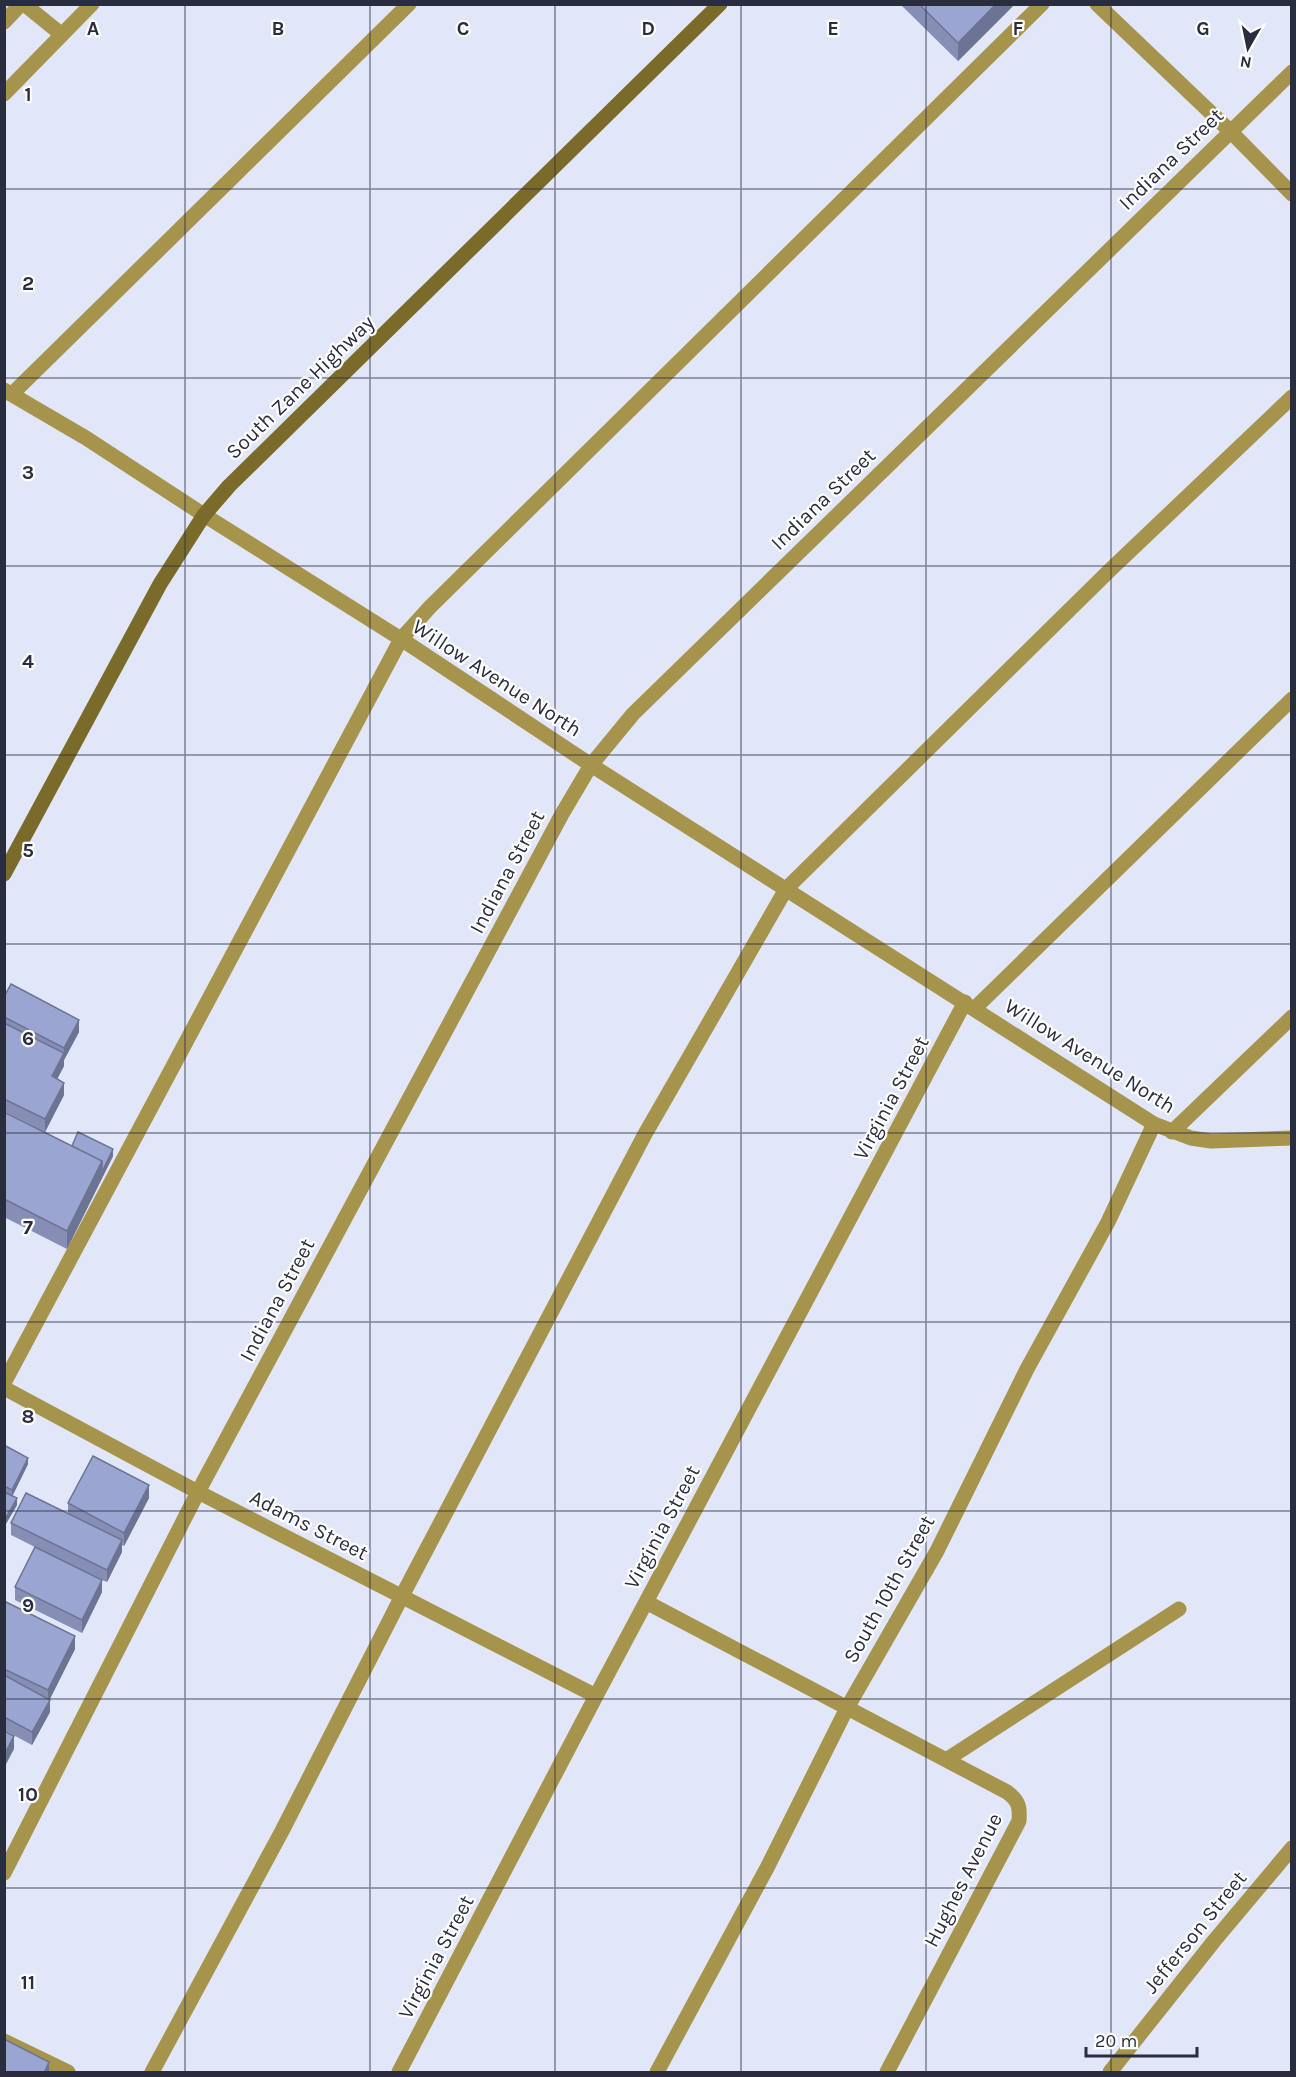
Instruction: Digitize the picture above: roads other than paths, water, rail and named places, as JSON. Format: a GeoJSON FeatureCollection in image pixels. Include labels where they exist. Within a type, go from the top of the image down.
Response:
{"type":"FeatureCollection","features":[{"type":"Feature","properties":{"kind":"street"},"geometry":{"type":"LineString","coordinates":[[4,22],[23,4],[62,34]]}},
{"type":"Feature","properties":{"kind":"street"},"geometry":{"type":"LineString","coordinates":[[4,94],[92,4]]}},
{"type":"Feature","properties":{"kind":"street"},"geometry":{"type":"LineString","coordinates":[[8,392],[409,4]]}},
{"type":"Feature","properties":{"kind":"street","name":"South Zane Highway"},"geometry":{"type":"LineString","coordinates":[[4,874],[160,584],[204,516],[246,469],[720,4]]}},
{"type":"Feature","properties":{"kind":"street"},"geometry":{"type":"LineString","coordinates":[[4,1383],[400,639],[1042,4]]}},
{"type":"Feature","properties":{"kind":"street"},"geometry":{"type":"LineString","coordinates":[[1097,4],[1231,132],[1292,194]]}},
{"type":"Feature","properties":{"kind":"street","name":"Indiana Street"},"geometry":{"type":"LineString","coordinates":[[4,1873],[198,1492],[562,814],[591,765],[633,714],[1292,72]]}},
{"type":"Feature","properties":{"kind":"street","name":"Willow Avenue North"},"geometry":{"type":"LineString","coordinates":[[8,392],[86,438],[204,516],[400,639],[591,765],[1155,1124],[1191,1138],[1211,1141],[1292,1138]]}},
{"type":"Feature","properties":{"kind":"street"},"geometry":{"type":"LineString","coordinates":[[152,2073],[282,1831],[402,1596],[645,1134],[786,889],[1110,570],[1292,398]]}},
{"type":"Feature","properties":{"kind":"street","name":"Virginia Street"},"geometry":{"type":"LineString","coordinates":[[399,2073],[646,1602],[970,1006],[1292,699]]}},
{"type":"Feature","properties":{"kind":"street"},"geometry":{"type":"LineString","coordinates":[[1173,1132],[1292,1017]]}},
{"type":"Feature","properties":{"kind":"street","name":"South 10th Street"},"geometry":{"type":"LineString","coordinates":[[657,2073],[768,1866],[847,1708],[937,1551],[1027,1369],[1108,1222],[1155,1124]]}},
{"type":"Feature","properties":{"kind":"street","name":"Adams Street"},"geometry":{"type":"LineString","coordinates":[[4,1388],[198,1492],[596,1696]]}},
{"type":"Feature","properties":{"kind":"street"},"geometry":{"type":"LineString","coordinates":[[646,1602],[946,1760],[1179,1610]]}},
{"type":"Feature","properties":{"kind":"street","name":"Hughes Avenue"},"geometry":{"type":"LineString","coordinates":[[887,2073],[1018,1821],[1020,1810],[1017,1799],[946,1760]]}},
{"type":"Feature","properties":{"kind":"street","name":"Jefferson Street"},"geometry":{"type":"LineString","coordinates":[[1110,2073],[1214,1941],[1292,1848]]}},
{"type":"Feature","properties":{"kind":"street"},"geometry":{"type":"LineString","coordinates":[[4,2041],[68,2073]]}}]}
